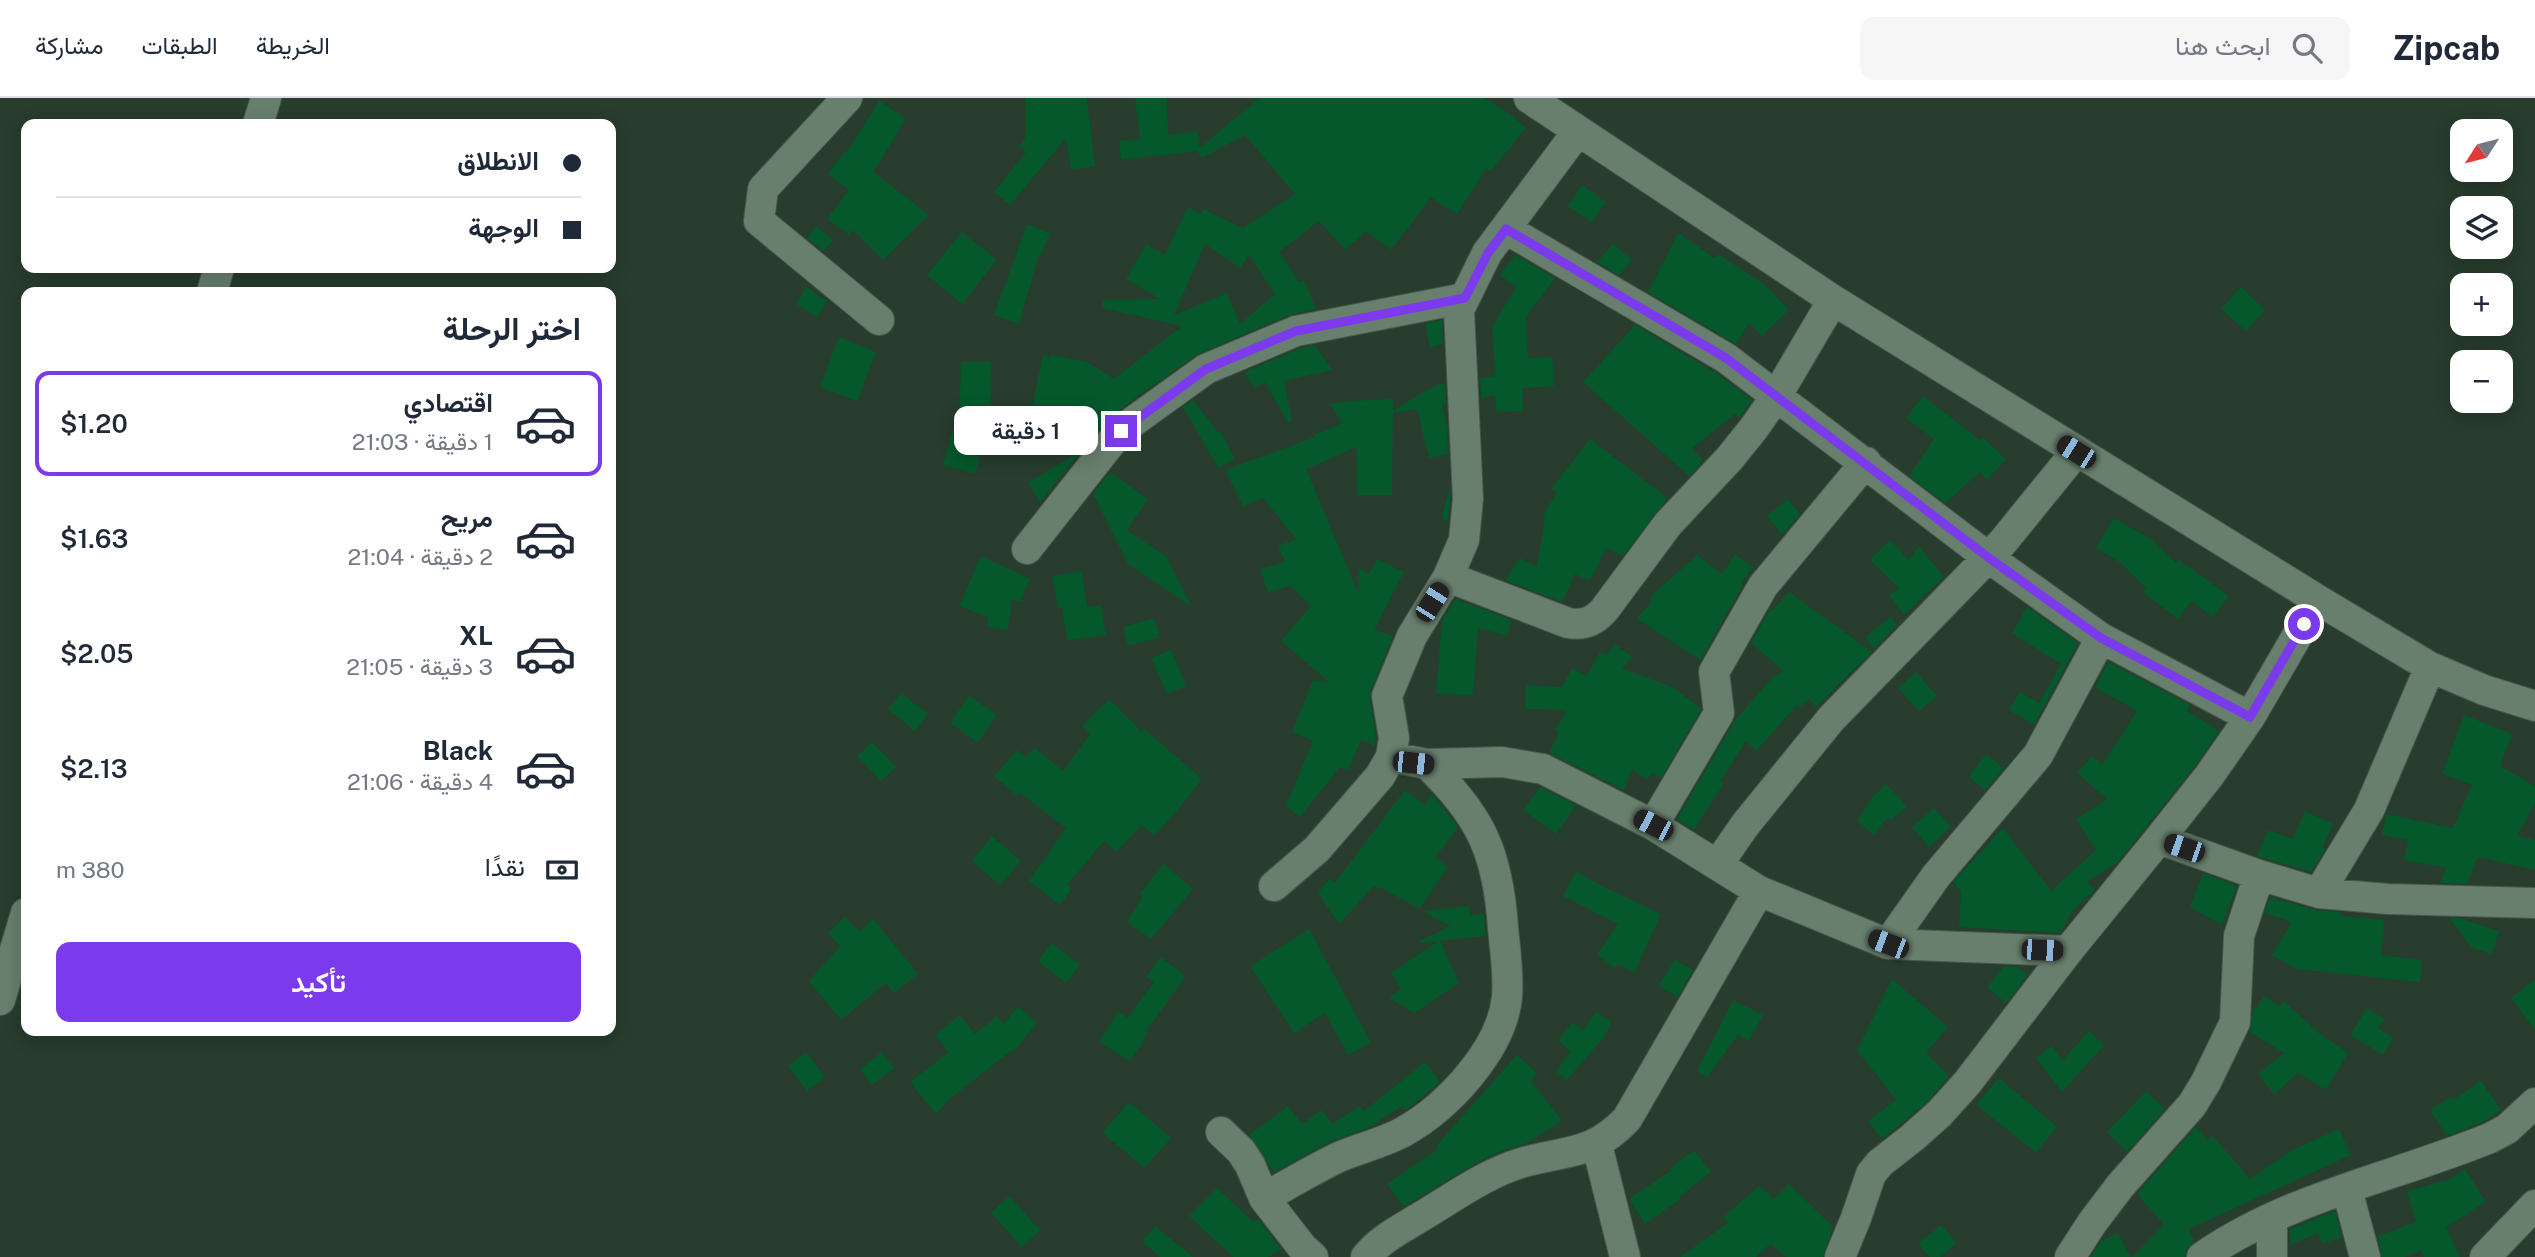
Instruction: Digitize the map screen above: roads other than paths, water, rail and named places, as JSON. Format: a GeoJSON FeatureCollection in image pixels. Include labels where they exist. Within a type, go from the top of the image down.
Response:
{"type":"FeatureCollection","features":[{"type":"Feature","properties":{"kind":"street"},"geometry":{"type":"LineString","coordinates":[[260,119],[266,98]]}},
{"type":"Feature","properties":{"kind":"street"},"geometry":{"type":"LineString","coordinates":[[847,98],[763,189],[759,221],[879,320]]}},
{"type":"Feature","properties":{"kind":"street"},"geometry":{"type":"LineString","coordinates":[[1529,98],[1833,300],[2318,600],[2430,667],[2484,690],[2535,706]]}},
{"type":"Feature","properties":{"kind":"street"},"geometry":{"type":"LineString","coordinates":[[1274,886],[1317,849],[1380,776],[1391,757],[1394,738],[1387,696],[1412,636],[1448,577],[1464,540],[1468,499],[1459,310],[1488,253],[1578,131]]}},
{"type":"Feature","properties":{"kind":"street"},"geometry":{"type":"LineString","coordinates":[[1506,229],[1726,358],[1989,558],[2101,638],[2250,717]]}},
{"type":"Feature","properties":{"kind":"street"},"geometry":{"type":"LineString","coordinates":[[1027,549],[1121,431],[1206,369],[1296,331],[1465,298]]}},
{"type":"Feature","properties":{"kind":"street"},"geometry":{"type":"LineString","coordinates":[[1448,577],[1568,623],[1577,625],[1594,620],[1668,524],[1742,444],[1777,395],[1833,300]]}},
{"type":"Feature","properties":{"kind":"street"},"geometry":{"type":"LineString","coordinates":[[1718,864],[1755,813],[1847,702],[1989,558],[2076,452]]}},
{"type":"Feature","properties":{"kind":"street"},"geometry":{"type":"LineString","coordinates":[[1653,825],[1719,713],[1714,672],[1763,586],[1866,462]]}},
{"type":"Feature","properties":{"kind":"street"},"geometry":{"type":"LineString","coordinates":[[1840,1257],[1871,1174],[1880,1163],[1939,1114],[1967,1083],[2068,951],[2209,776],[2250,717],[2318,600]]}},
{"type":"Feature","properties":{"kind":"street"},"geometry":{"type":"LineString","coordinates":[[1888,944],[1936,876],[2038,755],[2101,638]]}},
{"type":"Feature","properties":{"kind":"street"},"geometry":{"type":"LineString","coordinates":[[2319,893],[2369,810],[2430,667]]}},
{"type":"Feature","properties":{"kind":"street"},"geometry":{"type":"LineString","coordinates":[[1391,757],[1427,764],[1502,762],[1543,769],[1653,825],[1759,891],[1888,944],[2068,951]]}},
{"type":"Feature","properties":{"kind":"street"},"geometry":{"type":"LineString","coordinates":[[1264,1198],[1340,1157],[1402,1132],[1434,1111],[1472,1070],[1493,1041],[1503,1019],[1507,996],[1506,972],[1500,895],[1493,859],[1468,809],[1427,764]]}},
{"type":"Feature","properties":{"kind":"street"},"geometry":{"type":"LineString","coordinates":[[2159,839],[2259,875],[2319,893],[2388,899],[2535,903]]}},
{"type":"Feature","properties":{"kind":"street"},"geometry":{"type":"LineString","coordinates":[[2070,1257],[2106,1204],[2192,1105],[2206,1082],[2235,1022],[2239,936],[2259,875]]}},
{"type":"Feature","properties":{"kind":"street"},"geometry":{"type":"LineString","coordinates":[[1366,1257],[1388,1237],[1483,1179],[1520,1164],[1581,1151],[1614,1133],[1628,1119],[1759,891]]}},
{"type":"Feature","properties":{"kind":"street"},"geometry":{"type":"LineString","coordinates":[[0,1000],[21,930]]}},
{"type":"Feature","properties":{"kind":"street"},"geometry":{"type":"LineString","coordinates":[[2202,1257],[2217,1246],[2297,1206],[2490,1138],[2507,1129],[2535,1103]]}},
{"type":"Feature","properties":{"kind":"street"},"geometry":{"type":"LineString","coordinates":[[1221,1132],[1245,1158],[1264,1198],[1313,1257]]}},
{"type":"Feature","properties":{"kind":"street"},"geometry":{"type":"LineString","coordinates":[[1597,1144],[1625,1257]]}},
{"type":"Feature","properties":{"kind":"street"},"geometry":{"type":"LineString","coordinates":[[2347,1189],[2365,1257]]}},
{"type":"Feature","properties":{"kind":"street"},"geometry":{"type":"LineString","coordinates":[[2485,1257],[2535,1205]]}},
{"type":"Feature","properties":{"kind":"street"},"geometry":{"type":"LineString","coordinates":[[2272,1218],[2272,1257]]}}]}
